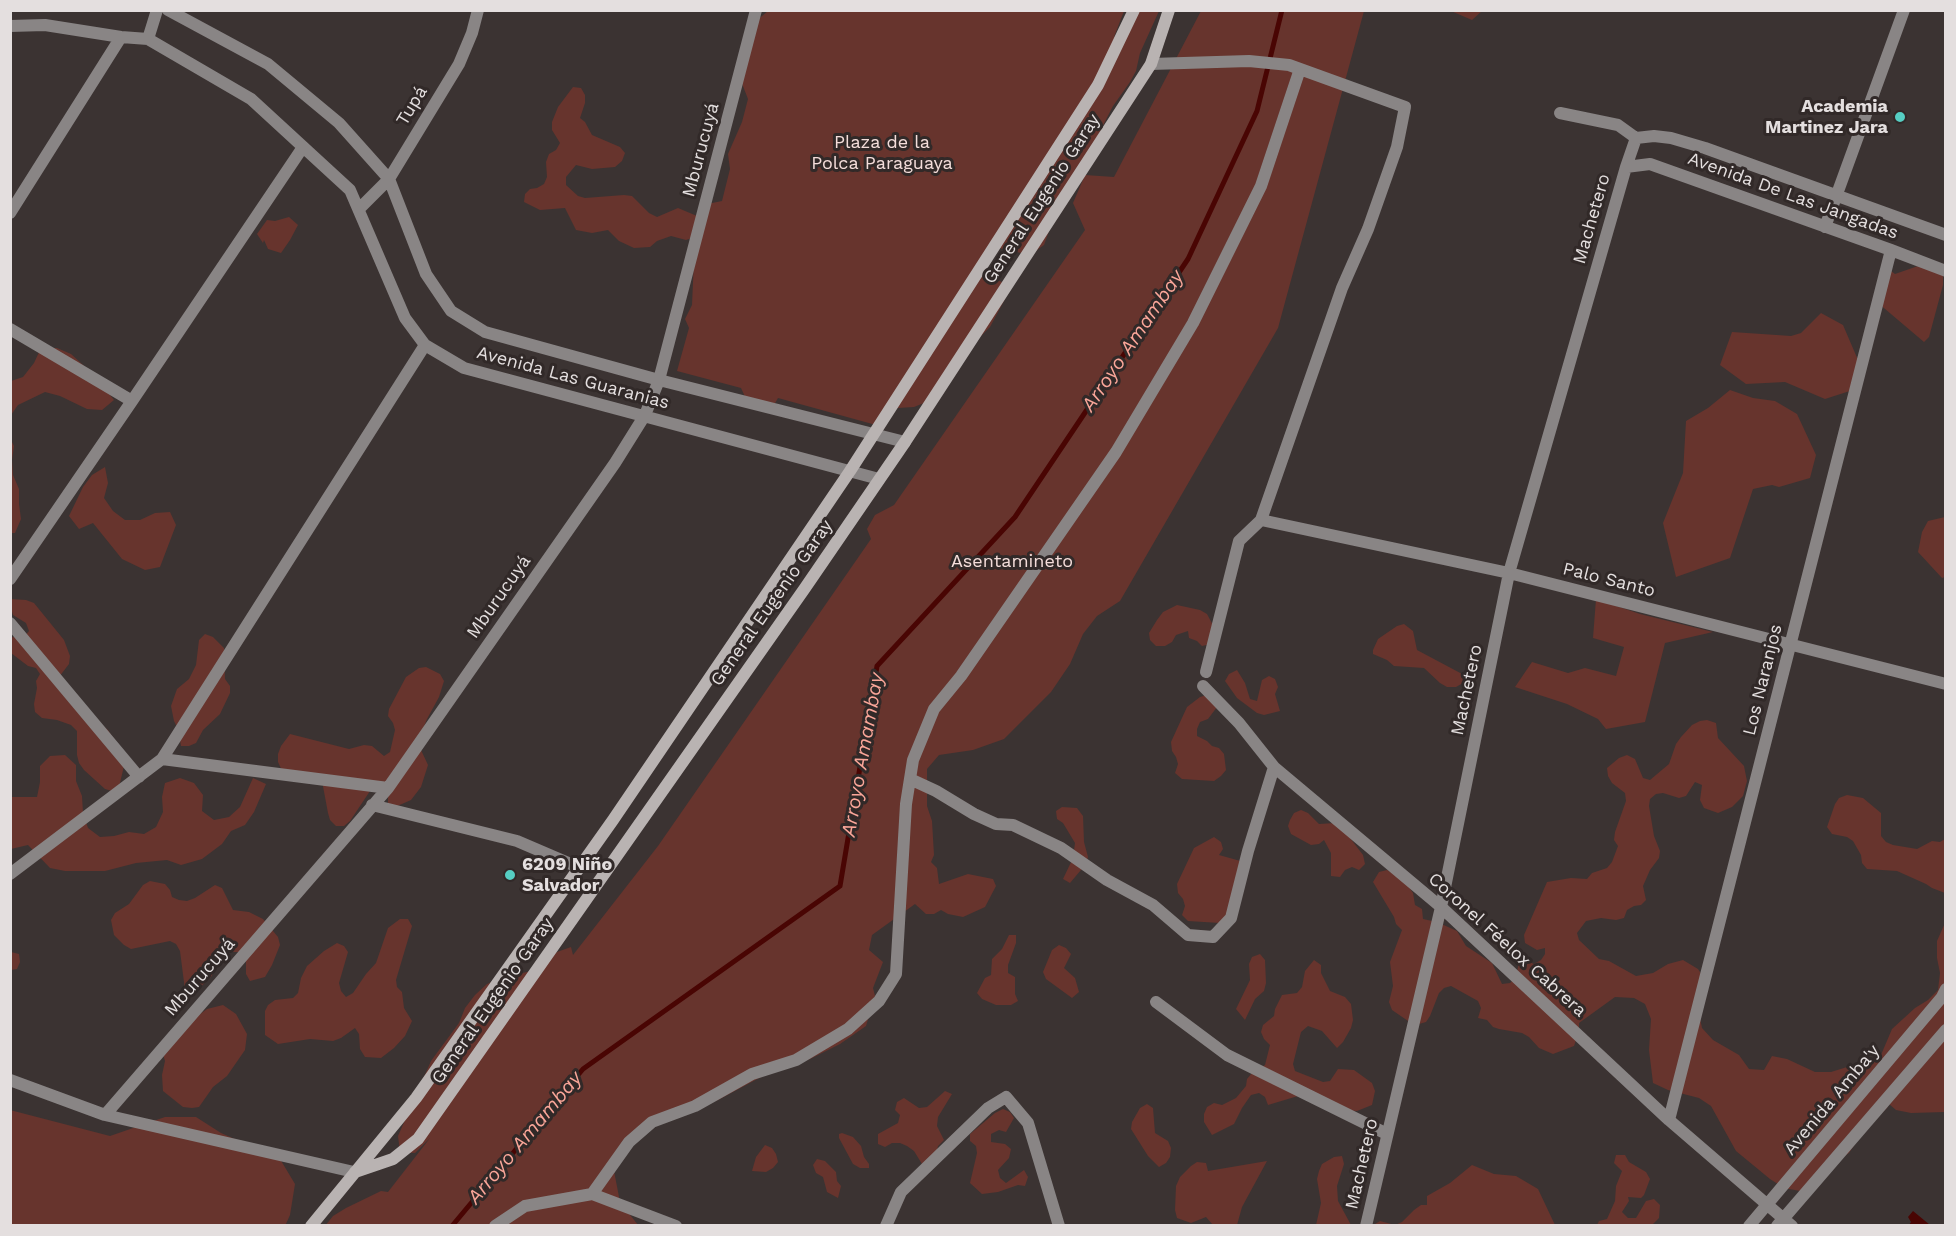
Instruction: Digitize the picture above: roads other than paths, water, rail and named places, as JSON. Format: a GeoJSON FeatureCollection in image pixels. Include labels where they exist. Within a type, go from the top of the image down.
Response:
{"type":"FeatureCollection","features":[{"type":"Feature","properties":{"kind":"street"},"geometry":{"type":"LineString","coordinates":[[148,39],[157,10]]}},
{"type":"Feature","properties":{"kind":"street","name":"Avenida Las Guaranias"},"geometry":{"type":"LineString","coordinates":[[168,10],[268,64],[339,123],[389,179],[426,274],[451,310],[484,332],[659,380],[905,442]]}},
{"type":"Feature","properties":{"kind":"street","name":"Tupá"},"geometry":{"type":"LineString","coordinates":[[359,209],[389,179],[459,64],[472,33],[478,10]]}},
{"type":"Feature","properties":{"kind":"street","name":"Mburucuyá"},"geometry":{"type":"LineString","coordinates":[[105,1115],[388,788],[615,463],[645,416],[659,380],[756,10]]}},
{"type":"Feature","properties":{"kind":"street","name":"General Eugenio Garay"},"geometry":{"type":"LineString","coordinates":[[311,1226],[416,1098],[580,868],[850,471],[1098,85],[1134,10]]}},
{"type":"Feature","properties":{"kind":"street","name":"General Eugenio Garay"},"geometry":{"type":"LineString","coordinates":[[354,1172],[393,1159],[418,1139],[905,442],[1151,64],[1169,10]]}},
{"type":"Feature","properties":{"kind":"street"},"geometry":{"type":"LineString","coordinates":[[1825,227],[1904,10]]}},
{"type":"Feature","properties":{"kind":"street","name":"Avenida Las Guaranias"},"geometry":{"type":"LineString","coordinates":[[10,26],[45,25],[148,39],[251,99],[350,190],[405,318],[425,345],[464,368],[879,479]]}},
{"type":"Feature","properties":{"kind":"street"},"geometry":{"type":"LineString","coordinates":[[10,213],[121,37]]}},
{"type":"Feature","properties":{"kind":"street"},"geometry":{"type":"LineString","coordinates":[[1151,64],[1249,61],[1294,67],[1405,107],[1398,147],[1368,229],[1342,288],[1261,520],[1239,541],[1206,672]]}},
{"type":"Feature","properties":{"kind":"street"},"geometry":{"type":"LineString","coordinates":[[592,1194],[629,1142],[652,1122],[695,1106],[752,1074],[796,1060],[848,1029],[879,1001],[896,974],[906,804],[913,760],[934,709],[961,676],[1116,452],[1193,322],[1261,186],[1294,67]]}},
{"type":"Feature","properties":{"kind":"street"},"geometry":{"type":"LineString","coordinates":[[1560,113],[1618,125],[1636,138]]}},
{"type":"Feature","properties":{"kind":"street","name":"Avenida De Las Jangadas"},"geometry":{"type":"LineString","coordinates":[[1636,138],[1654,136],[1682,141],[1946,235]]}},
{"type":"Feature","properties":{"kind":"street","name":"Machetero"},"geometry":{"type":"LineString","coordinates":[[1366,1226],[1441,907],[1509,573],[1636,138]]}},
{"type":"Feature","properties":{"kind":"street"},"geometry":{"type":"LineString","coordinates":[[10,579],[303,147]]}},
{"type":"Feature","properties":{"kind":"street","name":"Avenida De Las Jangadas"},"geometry":{"type":"LineString","coordinates":[[1626,167],[1650,165],[1946,271]]}},
{"type":"Feature","properties":{"kind":"street","name":"Los Naranjos"},"geometry":{"type":"LineString","coordinates":[[1669,1120],[1891,250]]}},
{"type":"Feature","properties":{"kind":"street"},"geometry":{"type":"LineString","coordinates":[[10,329],[132,401]]}},
{"type":"Feature","properties":{"kind":"street"},"geometry":{"type":"LineString","coordinates":[[10,874],[162,759],[425,345]]}},
{"type":"Feature","properties":{"kind":"street","name":"Palo Santo"},"geometry":{"type":"LineString","coordinates":[[1261,520],[1509,573],[1946,684]]}},
{"type":"Feature","properties":{"kind":"street"},"geometry":{"type":"LineString","coordinates":[[10,623],[139,777]]}},
{"type":"Feature","properties":{"kind":"street","name":"Coronel Féelox Cabrera"},"geometry":{"type":"LineString","coordinates":[[1203,686],[1239,723],[1274,767],[1441,907],[1669,1120],[1768,1205],[1784,1223]]}},
{"type":"Feature","properties":{"kind":"street"},"geometry":{"type":"LineString","coordinates":[[162,759],[388,788]]}},
{"type":"Feature","properties":{"kind":"street"},"geometry":{"type":"LineString","coordinates":[[910,779],[936,790],[974,814],[996,824],[1013,825],[1061,848],[1107,880],[1153,905],[1188,935],[1213,937],[1231,918],[1248,851],[1274,767]]}},
{"type":"Feature","properties":{"kind":"street"},"geometry":{"type":"LineString","coordinates":[[372,806],[517,841],[580,868]]}},
{"type":"Feature","properties":{"kind":"street","name":"Avenida Amba'y"},"geometry":{"type":"LineString","coordinates":[[1749,1226],[1944,996]]}},
{"type":"Feature","properties":{"kind":"street"},"geometry":{"type":"LineString","coordinates":[[1156,1002],[1227,1055],[1387,1134]]}},
{"type":"Feature","properties":{"kind":"street"},"geometry":{"type":"LineString","coordinates":[[1784,1223],[1946,1030]]}},
{"type":"Feature","properties":{"kind":"street"},"geometry":{"type":"LineString","coordinates":[[10,1080],[105,1115],[354,1172]]}},
{"type":"Feature","properties":{"kind":"street"},"geometry":{"type":"LineString","coordinates":[[886,1226],[901,1192],[988,1108],[1006,1097],[1028,1123],[1059,1226]]}},
{"type":"Feature","properties":{"kind":"street"},"geometry":{"type":"LineString","coordinates":[[495,1226],[525,1206],[592,1194],[676,1226]]}},
{"type":"Feature","properties":{"kind":"waterway","name":"Arroyo Amambay"},"geometry":{"type":"LineString","coordinates":[[452,1226],[583,1069],[840,886],[877,666],[1015,517],[1188,259],[1257,111],[1282,10]]}},
{"type":"Feature","properties":{"kind":"place","name":"Academia Martinez Jara"},"geometry":{"type":"Point","coordinates":[1900,117]}},
{"type":"Feature","properties":{"kind":"place","name":"6209 Niño Salvador"},"geometry":{"type":"Point","coordinates":[510,875]}},
{"type":"Feature","properties":{"kind":"park label","name":"Plaza de la Polca Paraguaya"},"geometry":{"type":"Point","coordinates":[882,153]}},
{"type":"Feature","properties":{"kind":"park label","name":"Asentamineto"},"geometry":{"type":"Point","coordinates":[1012,562]}}]}
